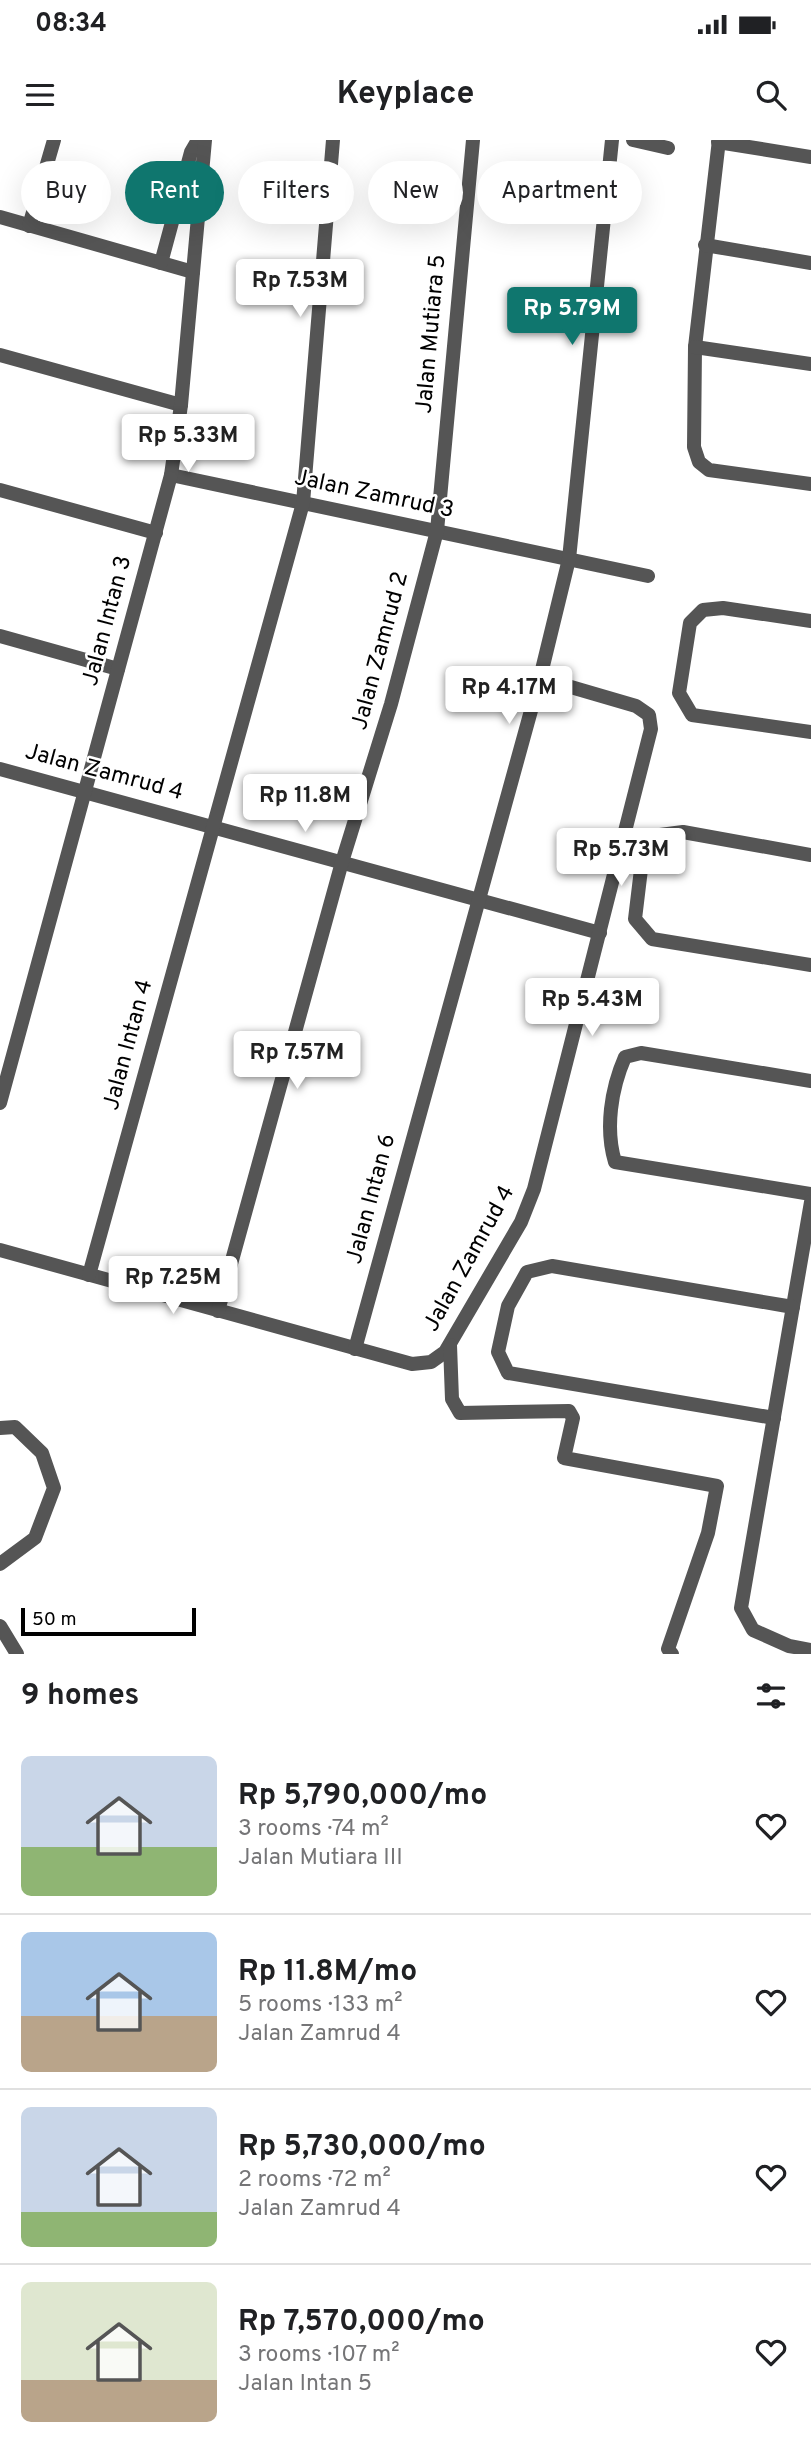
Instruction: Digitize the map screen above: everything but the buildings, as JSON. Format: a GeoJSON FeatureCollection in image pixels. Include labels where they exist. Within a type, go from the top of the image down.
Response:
{"type":"FeatureCollection","features":[{"type":"Feature","properties":{"kind":"street"},"geometry":{"type":"LineString","coordinates":[[29,226],[54,140]]}},
{"type":"Feature","properties":{"kind":"street"},"geometry":{"type":"LineString","coordinates":[[161,263],[191,152],[198,140]]}},
{"type":"Feature","properties":{"kind":"street","name":"Jalan Intan 3"},"geometry":{"type":"LineString","coordinates":[[0,1103],[171,475],[181,405],[205,140]]}},
{"type":"Feature","properties":{"kind":"street","name":"Jalan Intan 4"},"geometry":{"type":"LineString","coordinates":[[89,1275],[303,503],[333,140]]}},
{"type":"Feature","properties":{"kind":"street","name":"Jalan Mutiara 5"},"geometry":{"type":"LineString","coordinates":[[437,531],[473,140]]}},
{"type":"Feature","properties":{"kind":"street"},"geometry":{"type":"LineString","coordinates":[[479,900],[540,678],[569,559],[612,140]]}},
{"type":"Feature","properties":{"kind":"street"},"geometry":{"type":"LineString","coordinates":[[633,140],[668,148]]}},
{"type":"Feature","properties":{"kind":"street"},"geometry":{"type":"LineString","coordinates":[[811,157],[718,141],[695,347],[694,447],[699,462],[709,470],[811,484]]}},
{"type":"Feature","properties":{"kind":"street"},"geometry":{"type":"LineString","coordinates":[[0,217],[193,272]]}},
{"type":"Feature","properties":{"kind":"street"},"geometry":{"type":"LineString","coordinates":[[705,245],[811,263]]}},
{"type":"Feature","properties":{"kind":"street"},"geometry":{"type":"LineString","coordinates":[[695,347],[811,363]]}},
{"type":"Feature","properties":{"kind":"street"},"geometry":{"type":"LineString","coordinates":[[0,355],[181,405]]}},
{"type":"Feature","properties":{"kind":"street","name":"Jalan Zamrud 3"},"geometry":{"type":"LineString","coordinates":[[171,475],[648,576]]}},
{"type":"Feature","properties":{"kind":"street"},"geometry":{"type":"LineString","coordinates":[[0,490],[156,533]]}},
{"type":"Feature","properties":{"kind":"street","name":"Jalan Zamrud 2"},"geometry":{"type":"LineString","coordinates":[[218,1311],[342,862],[391,704],[437,531]]}},
{"type":"Feature","properties":{"kind":"street"},"geometry":{"type":"LineString","coordinates":[[811,621],[723,608],[703,610],[690,623],[679,693],[692,715],[811,732]]}},
{"type":"Feature","properties":{"kind":"street"},"geometry":{"type":"LineString","coordinates":[[0,636],[118,669]]}},
{"type":"Feature","properties":{"kind":"street","name":"Jalan Zamrud 4"},"geometry":{"type":"LineString","coordinates":[[0,1250],[412,1364],[431,1362],[450,1345],[521,1223],[534,1189],[651,729],[649,715],[636,706],[540,678]]}},
{"type":"Feature","properties":{"kind":"street","name":"Jalan Zamrud 4"},"geometry":{"type":"LineString","coordinates":[[0,769],[600,933]]}},
{"type":"Feature","properties":{"kind":"street"},"geometry":{"type":"LineString","coordinates":[[811,855],[683,832],[660,835],[642,861],[635,919],[652,939],[811,965]]}},
{"type":"Feature","properties":{"kind":"street","name":"Jalan Intan 6"},"geometry":{"type":"LineString","coordinates":[[355,1349],[479,900]]}},
{"type":"Feature","properties":{"kind":"street"},"geometry":{"type":"LineString","coordinates":[[811,1081],[641,1053],[625,1057],[618,1073],[608,1138],[615,1162],[811,1194]]}},
{"type":"Feature","properties":{"kind":"street"},"geometry":{"type":"LineString","coordinates":[[811,1202],[741,1608],[753,1630],[789,1646],[811,1650]]}},
{"type":"Feature","properties":{"kind":"street"},"geometry":{"type":"LineString","coordinates":[[774,1418],[508,1373],[498,1352],[508,1306],[527,1272],[552,1266],[793,1307]]}},
{"type":"Feature","properties":{"kind":"street"},"geometry":{"type":"LineString","coordinates":[[450,1345],[452,1399],[460,1413],[569,1411],[573,1418],[564,1458],[716,1486],[709,1533],[668,1649],[672,1654]]}},
{"type":"Feature","properties":{"kind":"street"},"geometry":{"type":"LineString","coordinates":[[0,1427],[15,1427],[42,1453],[54,1488],[35,1538],[0,1564]]}},
{"type":"Feature","properties":{"kind":"street"},"geometry":{"type":"LineString","coordinates":[[0,1626],[17,1654]]}}]}
